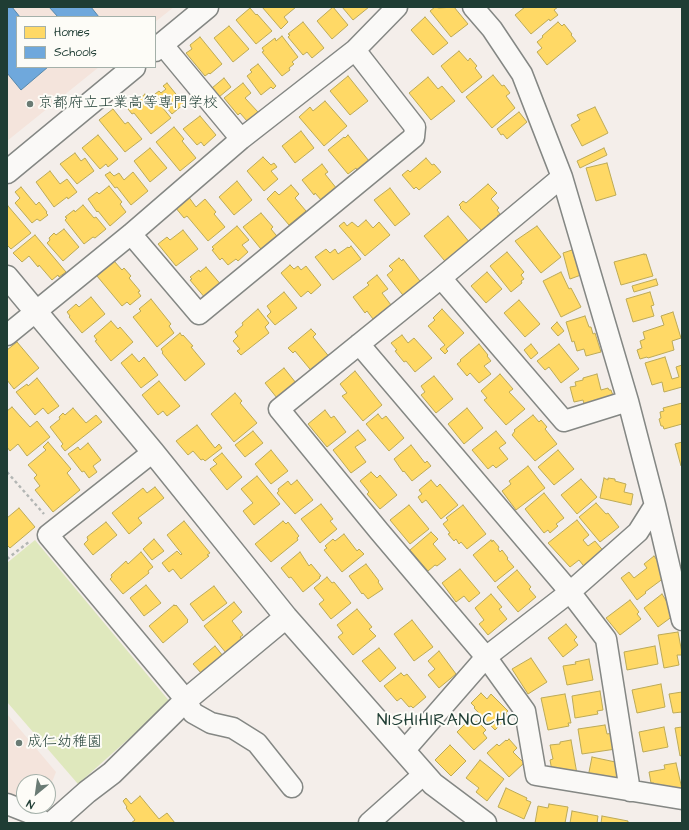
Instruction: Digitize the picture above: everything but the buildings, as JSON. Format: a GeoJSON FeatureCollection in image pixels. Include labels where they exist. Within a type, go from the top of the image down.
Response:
{"type":"FeatureCollection","features":[{"type":"Feature","properties":{"kind":"street"},"geometry":{"type":"LineString","coordinates":[[207,7],[159,47],[242,139]]}},
{"type":"Feature","properties":{"kind":"street"},"geometry":{"type":"LineString","coordinates":[[7,335],[131,234],[242,139],[355,50],[397,7]]}},
{"type":"Feature","properties":{"kind":"street"},"geometry":{"type":"LineString","coordinates":[[474,7],[492,29],[522,74],[562,177],[628,401],[655,505],[682,620]]}},
{"type":"Feature","properties":{"kind":"street"},"geometry":{"type":"LineString","coordinates":[[131,234],[199,314],[414,137],[415,127],[355,50]]}},
{"type":"Feature","properties":{"kind":"street"},"geometry":{"type":"LineString","coordinates":[[7,172],[133,68]]}},
{"type":"Feature","properties":{"kind":"street"},"geometry":{"type":"LineString","coordinates":[[562,177],[441,278],[279,409],[379,531],[486,657],[525,711],[536,775],[682,799]]}},
{"type":"Feature","properties":{"kind":"street"},"geometry":{"type":"LineString","coordinates":[[7,277],[153,452],[286,617],[433,784],[485,823]]}},
{"type":"Feature","properties":{"kind":"street"},"geometry":{"type":"LineString","coordinates":[[441,278],[564,421],[628,401]]}},
{"type":"Feature","properties":{"kind":"street"},"geometry":{"type":"LineString","coordinates":[[359,344],[570,592],[606,640],[630,791]]}},
{"type":"Feature","properties":{"kind":"street"},"geometry":{"type":"LineString","coordinates":[[153,452],[46,532],[186,700],[193,713],[211,724],[233,728],[257,743],[292,787]]}},
{"type":"Feature","properties":{"kind":"street"},"geometry":{"type":"LineString","coordinates":[[404,751],[486,657],[570,592],[638,532],[655,505]]}},
{"type":"Feature","properties":{"kind":"street"},"geometry":{"type":"LineString","coordinates":[[52,823],[87,792],[112,773],[186,700],[286,617]]}},
{"type":"Feature","properties":{"kind":"street"},"geometry":{"type":"LineString","coordinates":[[379,820],[424,774]]}},
{"type":"Feature","properties":{"kind":"street"},"geometry":{"type":"LineString","coordinates":[[7,804],[35,815],[44,823]]}},
{"type":"Feature","properties":{"kind":"path"},"geometry":{"type":"LineString","coordinates":[[7,472],[48,519],[46,532],[7,559]]}},
{"type":"Feature","properties":{"kind":"shaded area","name":"京都府立工業高等専門学校"},"geometry":{"type":"Polygon","coordinates":[[[7,7],[174,7],[156,21],[156,16],[16,16],[16,68],[98,68],[7,141],[7,7]]]}},
{"type":"Feature","properties":{"kind":"shaded area","name":"成仁幼稚園"},"geometry":{"type":"Polygon","coordinates":[[[7,714],[56,772],[55,774],[16,774],[16,799],[7,796],[7,714]]]}},
{"type":"Feature","properties":{"kind":"green space"},"geometry":{"type":"Polygon","coordinates":[[[35,540],[170,702],[78,784],[7,702],[7,563],[35,540]]]}},
{"type":"Feature","properties":{"kind":"place","name":"京都府立工業高等専門学校"},"geometry":{"type":"Point","coordinates":[30,104]}},
{"type":"Feature","properties":{"kind":"place","name":"成仁幼稚園"},"geometry":{"type":"Point","coordinates":[19,743]}},
{"type":"Feature","properties":{"kind":"district","name":"NISHIHIRANOCHO"},"geometry":{"type":"Point","coordinates":[448,721]}}]}
